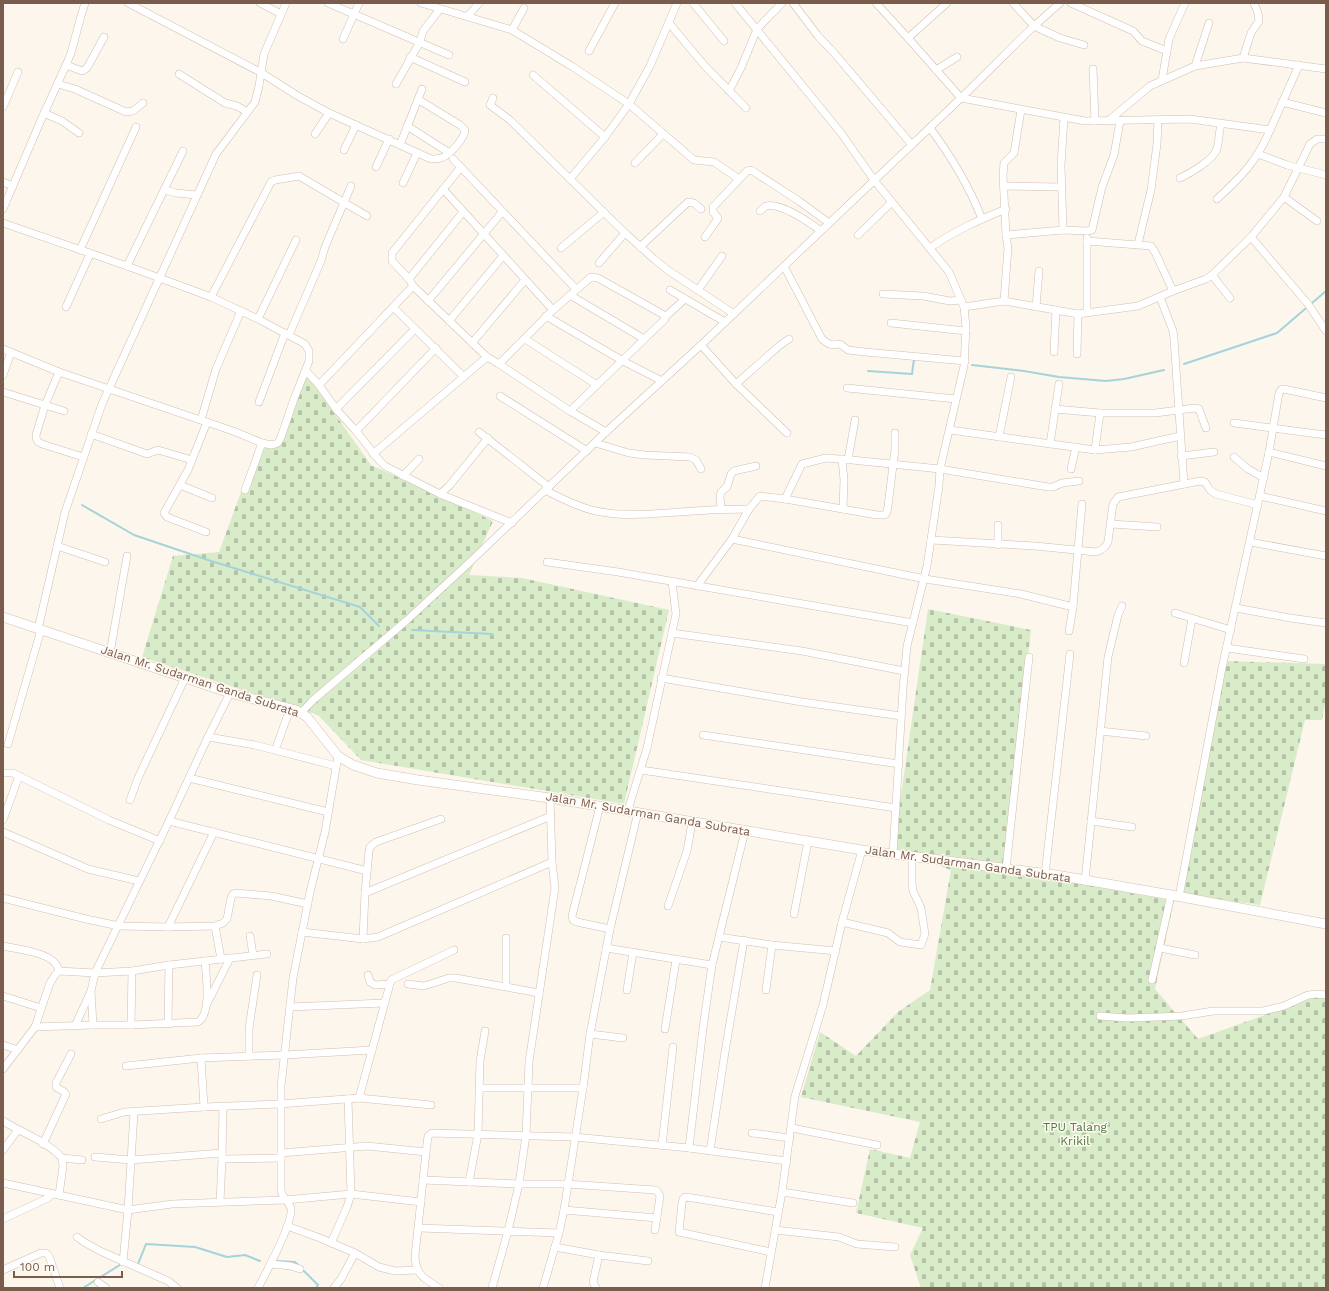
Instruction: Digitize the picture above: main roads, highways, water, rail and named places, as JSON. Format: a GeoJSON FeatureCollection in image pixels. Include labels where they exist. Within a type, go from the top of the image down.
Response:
{"type":"FeatureCollection","features":[{"type":"Feature","properties":{"kind":"waterway"},"geometry":{"type":"LineString","coordinates":[[1184,364],[1277,333],[1326,291]]}},
{"type":"Feature","properties":{"kind":"waterway"},"geometry":{"type":"LineString","coordinates":[[868,371],[912,374],[914,359],[916,359]]}},
{"type":"Feature","properties":{"kind":"waterway"},"geometry":{"type":"LineString","coordinates":[[972,365],[1059,377],[1106,381],[1124,379],[1164,370]]}},
{"type":"Feature","properties":{"kind":"waterway"},"geometry":{"type":"LineString","coordinates":[[82,505],[134,535],[208,560],[360,607],[379,626]]}},
{"type":"Feature","properties":{"kind":"waterway"},"geometry":{"type":"LineString","coordinates":[[412,630],[492,634]]}},
{"type":"Feature","properties":{"kind":"waterway"},"geometry":{"type":"LineString","coordinates":[[136,1264],[138,1264],[146,1244],[195,1247],[227,1257],[245,1255],[260,1261]]}},
{"type":"Feature","properties":{"kind":"waterway"},"geometry":{"type":"LineString","coordinates":[[277,1261],[295,1262],[299,1266]]}},
{"type":"Feature","properties":{"kind":"waterway"},"geometry":{"type":"LineString","coordinates":[[83,1288],[123,1263]]}},
{"type":"Feature","properties":{"kind":"waterway"},"geometry":{"type":"LineString","coordinates":[[302,1269],[318,1285],[316,1288]]}},
{"type":"Feature","properties":{"kind":"park label","name":"TPU Talang Krikil"},"geometry":{"type":"Point","coordinates":[1075,1134]}}]}
